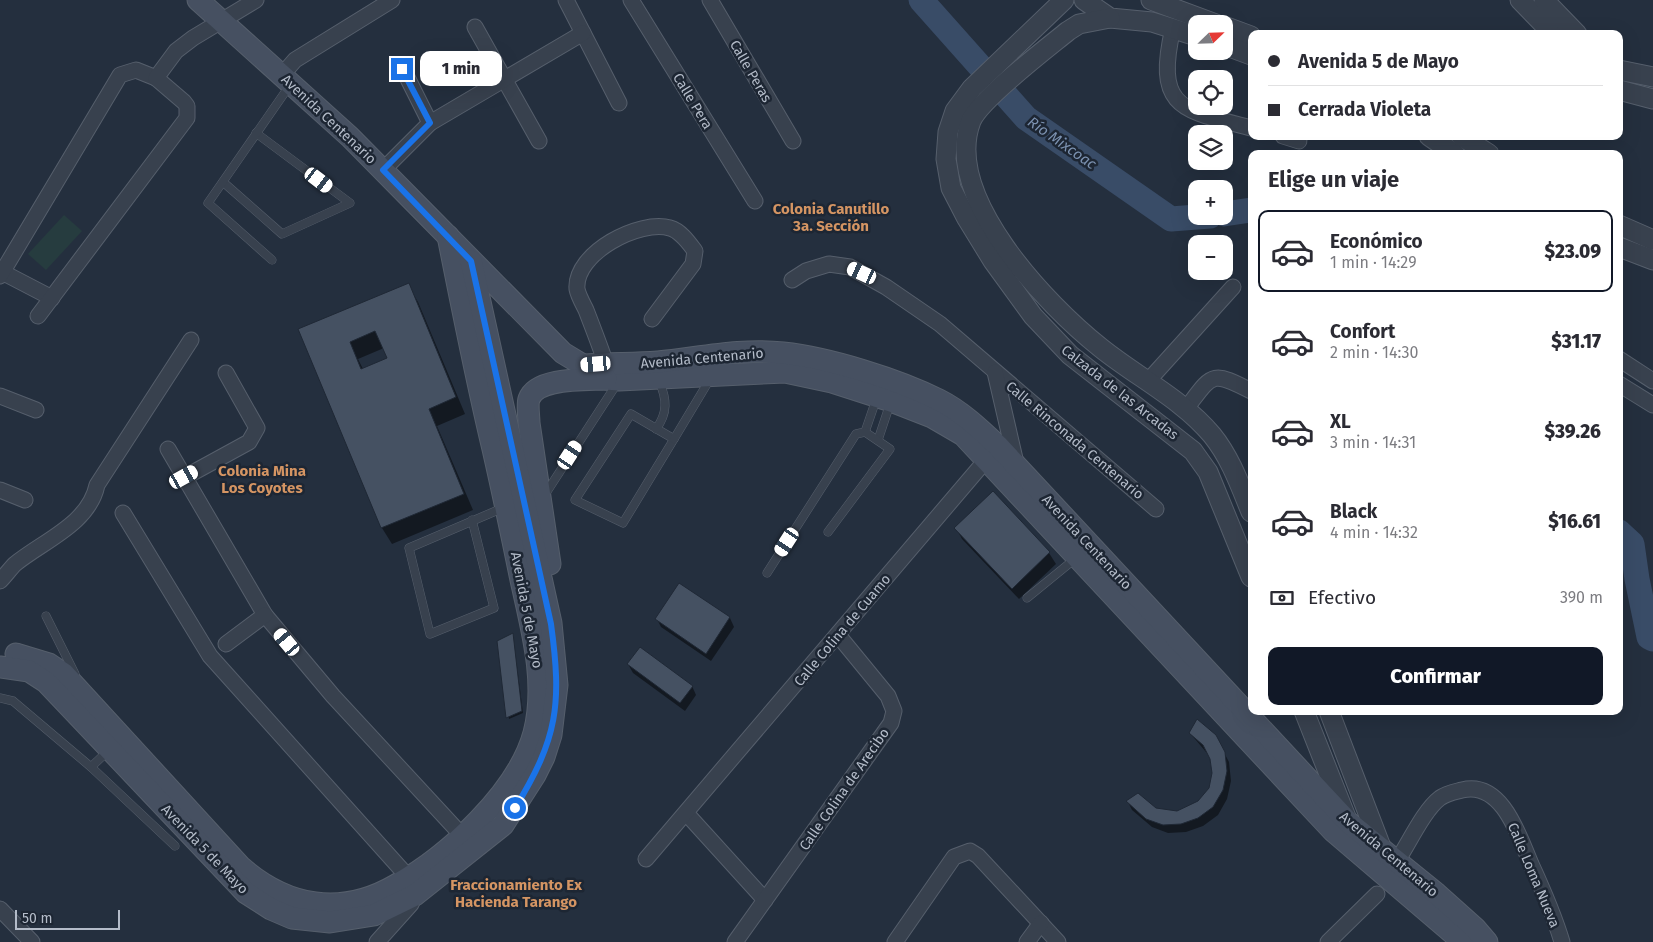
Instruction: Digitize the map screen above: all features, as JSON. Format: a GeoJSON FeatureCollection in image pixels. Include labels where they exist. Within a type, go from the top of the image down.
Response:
{"type":"FeatureCollection","features":[{"type":"Feature","properties":{"kind":"main road","name":"Avenida Centenario"},"geometry":{"type":"LineString","coordinates":[[198,0],[383,170],[564,353],[604,372],[658,379],[784,372],[832,382],[887,389],[939,400],[972,421],[1018,492],[1083,551],[1348,822],[1381,847],[1390,867],[1461,942]]}},
{"type":"Feature","properties":{"kind":"main road","name":"Avenida 5 de Mayo"},"geometry":{"type":"LineString","coordinates":[[448,236],[470,350],[524,502],[542,733]]}},
{"type":"Feature","properties":{"kind":"main road","name":"Avenida 5 de Mayo"},"geometry":{"type":"LineString","coordinates":[[0,667],[19,668],[36,674],[60,696],[110,749],[154,784],[260,884],[280,894],[310,902],[347,903],[412,887],[468,841],[515,776],[542,733],[557,685],[551,624],[471,261]]}},
{"type":"Feature","properties":{"kind":"main road","name":"Avenida Centenario"},"geometry":{"type":"LineString","coordinates":[[604,372],[658,362],[746,352],[783,353],[836,364],[887,389]]}},
{"type":"Feature","properties":{"kind":"main road"},"geometry":{"type":"LineString","coordinates":[[524,502],[529,399],[537,388],[551,383],[604,372]]}},
{"type":"Feature","properties":{"kind":"main road","name":"Avenida Centenario"},"geometry":{"type":"LineString","coordinates":[[993,453],[1016,466],[1083,551],[1326,824],[1360,854],[1390,867],[1475,928],[1487,942]]}},
{"type":"Feature","properties":{"kind":"main road","name":"Avenida 5 de Mayo"},"geometry":{"type":"LineString","coordinates":[[0,652],[20,654],[49,664],[64,674],[89,700],[154,784]]}},
{"type":"Feature","properties":{"kind":"street"},"geometry":{"type":"LineString","coordinates":[[156,78],[176,51],[193,38],[256,0]]}},
{"type":"Feature","properties":{"kind":"street"},"geometry":{"type":"LineString","coordinates":[[286,79],[295,60],[392,0]]}},
{"type":"Feature","properties":{"kind":"street"},"geometry":{"type":"LineString","coordinates":[[566,0],[619,103]]}},
{"type":"Feature","properties":{"kind":"street","name":"Calle Pera"},"geometry":{"type":"LineString","coordinates":[[632,0],[755,201]]}},
{"type":"Feature","properties":{"kind":"street","name":"Calle Peras"},"geometry":{"type":"LineString","coordinates":[[710,0],[793,141]]}},
{"type":"Feature","properties":{"kind":"street","name":"Calzada de las Arcadas"},"geometry":{"type":"LineString","coordinates":[[1064,0],[972,88],[955,111],[948,132],[946,159],[952,188],[966,217],[993,261],[1033,316],[1070,355],[1193,451],[1208,472],[1248,569]]}},
{"type":"Feature","properties":{"kind":"street"},"geometry":{"type":"LineString","coordinates":[[1084,0],[1110,18],[1129,19],[1173,28],[1188,33]]}},
{"type":"Feature","properties":{"kind":"street"},"geometry":{"type":"LineString","coordinates":[[1151,0],[1192,15]]}},
{"type":"Feature","properties":{"kind":"street"},"geometry":{"type":"LineString","coordinates":[[1520,0],[1549,30]]}},
{"type":"Feature","properties":{"kind":"street"},"geometry":{"type":"LineString","coordinates":[[1544,0],[1573,30]]}},
{"type":"Feature","properties":{"kind":"street","name":"Calzada de las Arcadas"},"geometry":{"type":"LineString","coordinates":[[1110,18],[1079,24],[1068,31],[982,104],[971,120],[966,160],[971,184],[982,212],[1009,251],[1051,303],[1103,350],[1148,381],[1211,434],[1229,459],[1248,505]]}},
{"type":"Feature","properties":{"kind":"street"},"geometry":{"type":"LineString","coordinates":[[476,27],[503,79],[539,140]]}},
{"type":"Feature","properties":{"kind":"street"},"geometry":{"type":"LineString","coordinates":[[1173,28],[1168,49],[1166,80],[1175,97],[1184,107],[1194,113],[1248,127]]}},
{"type":"Feature","properties":{"kind":"street"},"geometry":{"type":"LineString","coordinates":[[1233,29],[1248,35]]}},
{"type":"Feature","properties":{"kind":"street"},"geometry":{"type":"LineString","coordinates":[[383,170],[430,123],[583,33]]}},
{"type":"Feature","properties":{"kind":"street"},"geometry":{"type":"LineString","coordinates":[[1233,48],[1248,53]]}},
{"type":"Feature","properties":{"kind":"street"},"geometry":{"type":"LineString","coordinates":[[402,69],[430,123]]}},
{"type":"Feature","properties":{"kind":"street"},"geometry":{"type":"LineString","coordinates":[[38,316],[52,298],[187,118],[187,106],[184,102],[156,78],[136,70],[120,75],[1,274],[52,298]]}},
{"type":"Feature","properties":{"kind":"street"},"geometry":{"type":"LineString","coordinates":[[1623,71],[1653,77]]}},
{"type":"Feature","properties":{"kind":"street"},"geometry":{"type":"LineString","coordinates":[[1623,91],[1653,99]]}},
{"type":"Feature","properties":{"kind":"street"},"geometry":{"type":"LineString","coordinates":[[1435,140],[1449,150]]}},
{"type":"Feature","properties":{"kind":"street"},"geometry":{"type":"LineString","coordinates":[[1467,140],[1483,150]]}},
{"type":"Feature","properties":{"kind":"street"},"geometry":{"type":"LineString","coordinates":[[604,372],[578,289],[579,274],[591,256],[614,240],[646,227],[670,228],[684,237],[695,251],[693,264],[652,319]]}},
{"type":"Feature","properties":{"kind":"street"},"geometry":{"type":"LineString","coordinates":[[1623,227],[1653,240]]}},
{"type":"Feature","properties":{"kind":"street"},"geometry":{"type":"LineString","coordinates":[[1623,249],[1653,260]]}},
{"type":"Feature","properties":{"kind":"street","name":"Calle Rinconada Centenario"},"geometry":{"type":"LineString","coordinates":[[792,280],[806,271],[829,264],[850,267],[886,287],[940,324],[1156,509]]}},
{"type":"Feature","properties":{"kind":"street"},"geometry":{"type":"LineString","coordinates":[[1148,381],[1233,287]]}},
{"type":"Feature","properties":{"kind":"street"},"geometry":{"type":"LineString","coordinates":[[0,581],[14,565],[73,523],[92,500],[97,485],[191,340]]}},
{"type":"Feature","properties":{"kind":"street"},"geometry":{"type":"LineString","coordinates":[[1623,362],[1653,381]]}},
{"type":"Feature","properties":{"kind":"street"},"geometry":{"type":"LineString","coordinates":[[184,477],[249,442],[257,428],[226,372]]}},
{"type":"Feature","properties":{"kind":"street","name":"Calle Rinconada Centenario"},"geometry":{"type":"LineString","coordinates":[[995,372],[1016,466],[1018,492]]}},
{"type":"Feature","properties":{"kind":"street"},"geometry":{"type":"LineString","coordinates":[[1184,410],[1207,382],[1217,376],[1226,378],[1248,390]]}},
{"type":"Feature","properties":{"kind":"street"},"geometry":{"type":"LineString","coordinates":[[1623,387],[1653,406]]}},
{"type":"Feature","properties":{"kind":"street"},"geometry":{"type":"LineString","coordinates":[[0,396],[36,410]]}},
{"type":"Feature","properties":{"kind":"street"},"geometry":{"type":"LineString","coordinates":[[168,449],[264,615],[333,696],[468,841]]}},
{"type":"Feature","properties":{"kind":"street","name":"Calle Colina de Cuamo"},"geometry":{"type":"LineString","coordinates":[[646,859],[993,453]]}},
{"type":"Feature","properties":{"kind":"street"},"geometry":{"type":"LineString","coordinates":[[0,490],[25,500]]}},
{"type":"Feature","properties":{"kind":"street"},"geometry":{"type":"LineString","coordinates":[[123,513],[210,656],[412,887],[404,912],[377,942]]}},
{"type":"Feature","properties":{"kind":"street"},"geometry":{"type":"LineString","coordinates":[[1231,526],[1248,520]]}},
{"type":"Feature","properties":{"kind":"street"},"geometry":{"type":"LineString","coordinates":[[226,644],[264,615]]}},
{"type":"Feature","properties":{"kind":"street","name":"Calle Colina de Arecibo"},"geometry":{"type":"LineString","coordinates":[[735,942],[891,723],[894,711],[888,696],[838,635]]}},
{"type":"Feature","properties":{"kind":"street"},"geometry":{"type":"LineString","coordinates":[[1306,715],[1360,854]]}},
{"type":"Feature","properties":{"kind":"street"},"geometry":{"type":"LineString","coordinates":[[1331,715],[1381,847]]}},
{"type":"Feature","properties":{"kind":"street","name":"Calle Loma Nueva"},"geometry":{"type":"LineString","coordinates":[[1390,867],[1432,806],[1440,798],[1467,788],[1480,790],[1492,796],[1512,822],[1554,916],[1562,942]]}},
{"type":"Feature","properties":{"kind":"street"},"geometry":{"type":"LineString","coordinates":[[686,813],[765,900]]}},
{"type":"Feature","properties":{"kind":"street"},"geometry":{"type":"LineString","coordinates":[[895,942],[954,857],[970,851],[978,856],[1058,942]]}},
{"type":"Feature","properties":{"kind":"street"},"geometry":{"type":"LineString","coordinates":[[1328,942],[1377,894]]}},
{"type":"Feature","properties":{"kind":"street"},"geometry":{"type":"LineString","coordinates":[[0,909],[32,942]]}},
{"type":"Feature","properties":{"kind":"street"},"geometry":{"type":"LineString","coordinates":[[1027,942],[1041,923]]}},
{"type":"Feature","properties":{"kind":"lane"},"geometry":{"type":"LineString","coordinates":[[272,260],[208,203],[256,133],[286,79]]}},
{"type":"Feature","properties":{"kind":"lane"},"geometry":{"type":"LineString","coordinates":[[223,182],[282,234],[350,203],[256,133]]}},
{"type":"Feature","properties":{"kind":"lane"},"geometry":{"type":"LineString","coordinates":[[472,520],[494,608],[430,634],[409,548],[472,520],[524,502],[604,372]]}},
{"type":"Feature","properties":{"kind":"lane"},"geometry":{"type":"LineString","coordinates":[[674,439],[631,414],[575,500],[623,523],[674,439],[712,376]]}},
{"type":"Feature","properties":{"kind":"lane"},"geometry":{"type":"LineString","coordinates":[[656,429],[664,418],[666,396],[658,379]]}},
{"type":"Feature","properties":{"kind":"lane"},"geometry":{"type":"LineString","coordinates":[[865,432],[887,389]]}},
{"type":"Feature","properties":{"kind":"lane"},"geometry":{"type":"LineString","coordinates":[[878,440],[887,389]]}},
{"type":"Feature","properties":{"kind":"lane"},"geometry":{"type":"LineString","coordinates":[[768,573],[856,434],[865,432],[890,449],[828,532]]}},
{"type":"Feature","properties":{"kind":"lane"},"geometry":{"type":"LineString","coordinates":[[1027,598],[1083,551]]}},
{"type":"Feature","properties":{"kind":"lane"},"geometry":{"type":"LineString","coordinates":[[46,616],[89,700]]}},
{"type":"Feature","properties":{"kind":"lane"},"geometry":{"type":"LineString","coordinates":[[0,698],[13,701],[91,767],[175,846]]}},
{"type":"Feature","properties":{"kind":"lane"},"geometry":{"type":"LineString","coordinates":[[91,767],[110,749]]}},
{"type":"Feature","properties":{"kind":"green space"},"geometry":{"type":"Polygon","coordinates":[[[64,215],[82,231],[46,270],[28,254],[64,215]]]}},
{"type":"Feature","properties":{"kind":"building"},"geometry":{"type":"Polygon","coordinates":[[[409,283],[456,397],[429,409],[464,494],[381,528],[298,329],[409,283]],[[375,331],[350,342],[361,369],[387,358],[375,331]]]}},
{"type":"Feature","properties":{"kind":"building"},"geometry":{"type":"Polygon","coordinates":[[[993,491],[1050,552],[1012,589],[954,528],[993,491]]]}},
{"type":"Feature","properties":{"kind":"building"},"geometry":{"type":"Polygon","coordinates":[[[679,583],[730,617],[706,654],[655,619],[679,583]]]}},
{"type":"Feature","properties":{"kind":"building"},"geometry":{"type":"Polygon","coordinates":[[[513,633],[522,711],[506,718],[497,641],[513,633]]]}},
{"type":"Feature","properties":{"kind":"building"},"geometry":{"type":"Polygon","coordinates":[[[640,647],[693,686],[680,703],[627,664],[640,647]]]}},
{"type":"Feature","properties":{"kind":"building"},"geometry":{"type":"Polygon","coordinates":[[[1197,719],[1216,735],[1225,752],[1227,771],[1223,790],[1213,807],[1198,818],[1181,824],[1163,825],[1146,819],[1126,801],[1138,793],[1156,808],[1177,811],[1198,801],[1209,788],[1212,773],[1210,759],[1203,745],[1189,733],[1197,719]]]}},
{"type":"Feature","properties":{"kind":"waterway","name":"Río Mixcoac"},"geometry":{"type":"LineString","coordinates":[[921,0],[1026,118],[1171,219],[1188,218]]}},
{"type":"Feature","properties":{"kind":"waterway","name":"Río Mixcoac"},"geometry":{"type":"LineString","coordinates":[[1233,213],[1248,210]]}},
{"type":"Feature","properties":{"kind":"waterway","name":"Río Mixcoac"},"geometry":{"type":"LineString","coordinates":[[1623,536],[1632,544],[1649,637],[1653,639]]}},
{"type":"Feature","properties":{"kind":"district","name":"Colonia Canutillo 3a. Sección"},"geometry":{"type":"Point","coordinates":[831,218]}},
{"type":"Feature","properties":{"kind":"district","name":"Colonia Mina Los Coyotes"},"geometry":{"type":"Point","coordinates":[262,480]}},
{"type":"Feature","properties":{"kind":"district","name":"Fraccionamiento Ex Hacienda Tarango"},"geometry":{"type":"Point","coordinates":[516,894]}},
{"type":"Feature","properties":{"kind":"route"},"geometry":{"type":"LineString","coordinates":[[402,69],[430,123],[383,170],[471,261],[551,624],[556,655],[557,700],[551,735],[544,757],[515,808]]}}]}
